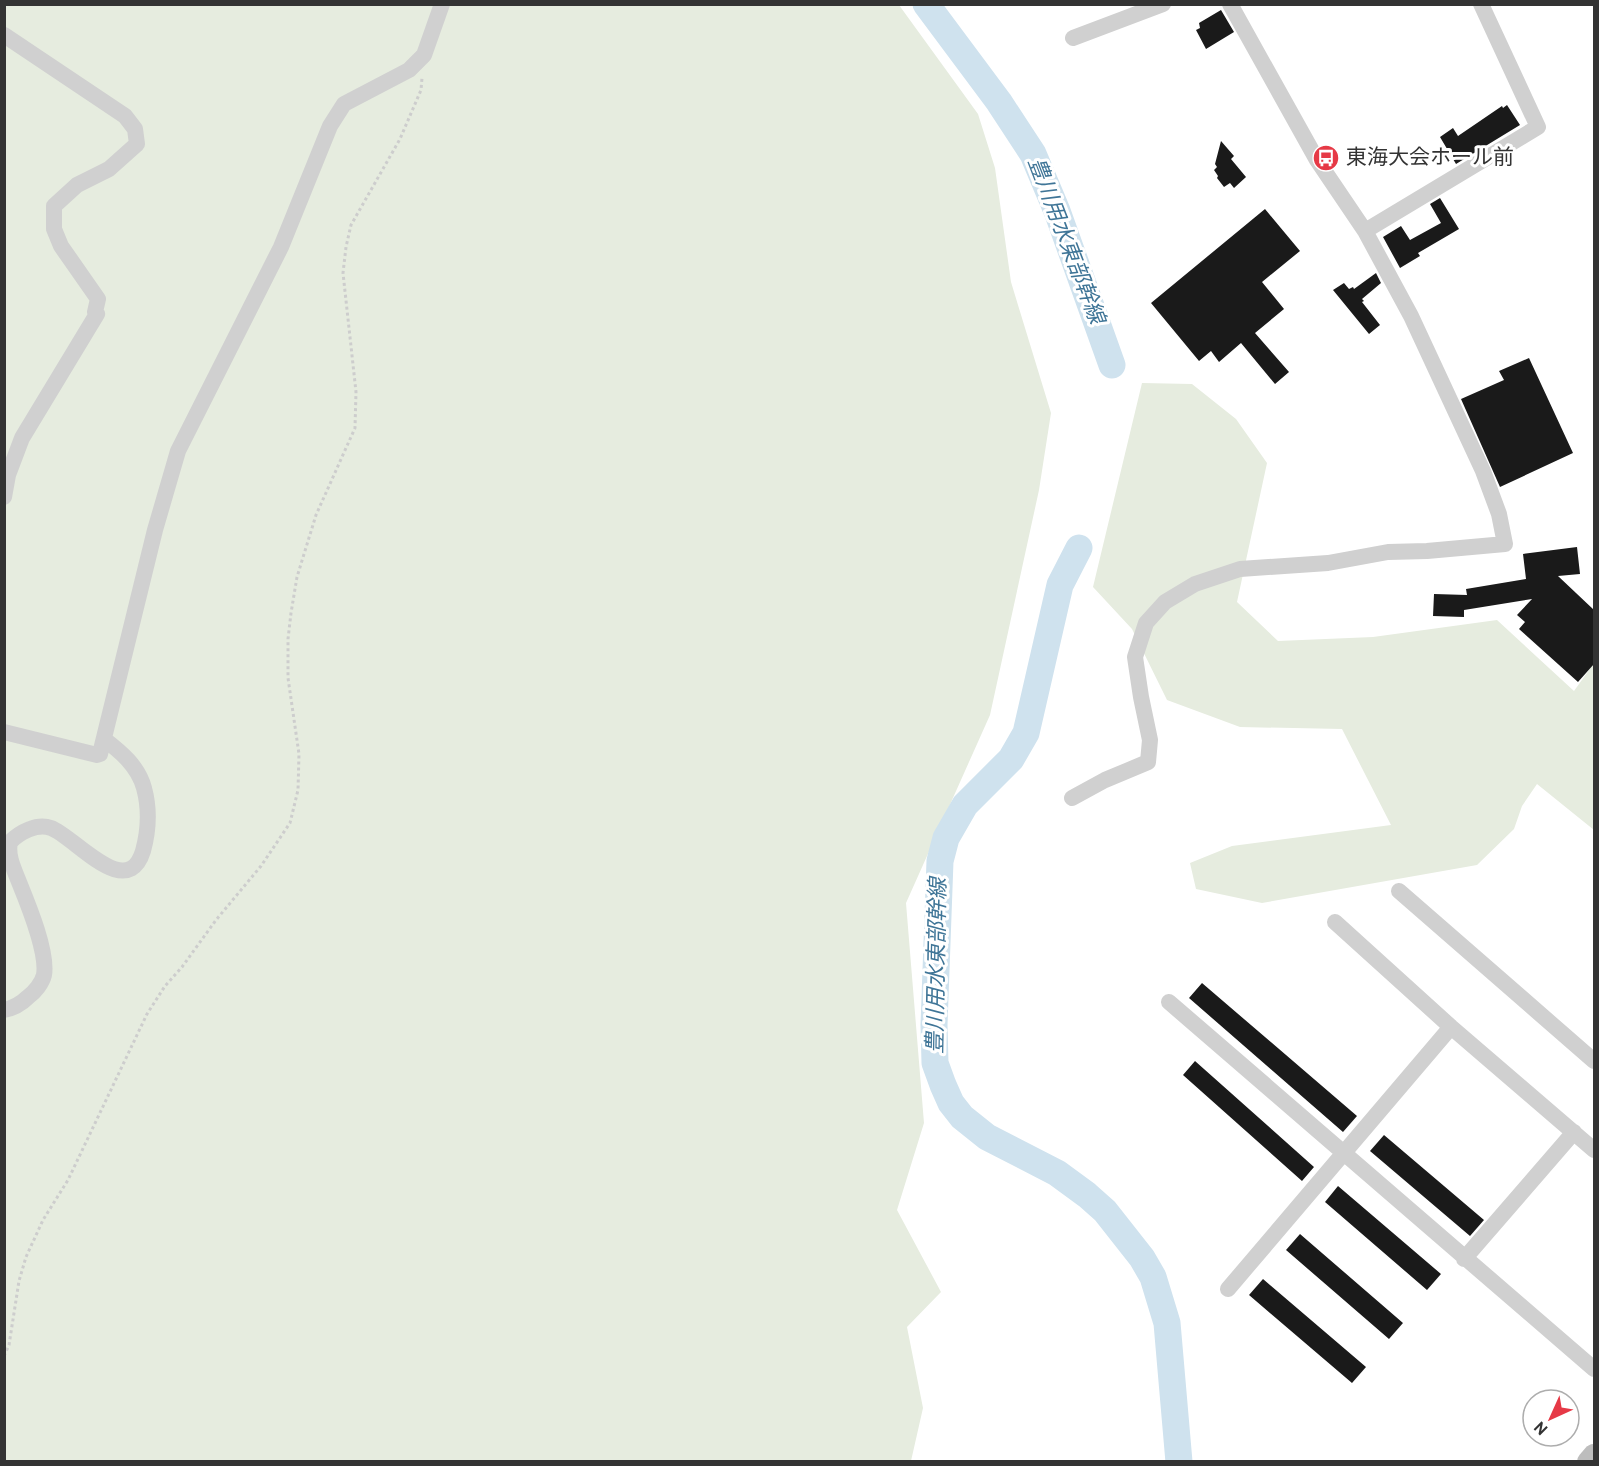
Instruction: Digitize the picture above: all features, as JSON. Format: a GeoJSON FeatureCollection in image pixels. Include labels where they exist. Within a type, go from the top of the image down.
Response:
{"type":"FeatureCollection","features":[{"type":"Feature","properties":{"kind":"street"},"geometry":{"type":"LineString","coordinates":[[4,732],[100,754],[155,530],[178,451],[281,247],[330,126],[344,104],[409,70],[424,55],[442,4]]}},
{"type":"Feature","properties":{"kind":"street"},"geometry":{"type":"LineString","coordinates":[[1072,38],[1163,4]]}},
{"type":"Feature","properties":{"kind":"street"},"geometry":{"type":"LineString","coordinates":[[1072,798],[1105,780],[1148,762],[1150,740],[1136,657],[1146,623],[1165,602],[1185,590],[1240,569],[1328,563],[1388,552],[1505,544],[1499,514],[1483,471],[1435,364],[1365,231],[1317,160],[1230,4]]}},
{"type":"Feature","properties":{"kind":"street"},"geometry":{"type":"LineString","coordinates":[[1365,231],[1538,127],[1481,4]]}},
{"type":"Feature","properties":{"kind":"street"},"geometry":{"type":"LineString","coordinates":[[4,35],[125,116],[135,129],[137,144],[109,169],[77,185],[54,206],[54,229],[61,246],[98,299],[95,312],[97,314],[22,438],[8,475],[4,496]]}},
{"type":"Feature","properties":{"kind":"street"},"geometry":{"type":"LineString","coordinates":[[4,1010],[20,1005],[34,992],[44,977],[44,964],[34,919],[10,861],[8,849],[10,842],[26,831],[37,827],[50,828],[63,835],[94,860],[116,870],[127,870],[140,859],[149,823],[143,786],[134,767],[122,753],[104,739]]}},
{"type":"Feature","properties":{"kind":"street"},"geometry":{"type":"LineString","coordinates":[[1399,891],[1594,1060]]}},
{"type":"Feature","properties":{"kind":"street"},"geometry":{"type":"LineString","coordinates":[[1335,922],[1451,1027],[1594,1150]]}},
{"type":"Feature","properties":{"kind":"street"},"geometry":{"type":"LineString","coordinates":[[1169,1002],[1594,1369]]}},
{"type":"Feature","properties":{"kind":"street"},"geometry":{"type":"LineString","coordinates":[[1228,1289],[1451,1027]]}},
{"type":"Feature","properties":{"kind":"street"},"geometry":{"type":"LineString","coordinates":[[1464,1258],[1574,1132]]}},
{"type":"Feature","properties":{"kind":"street"},"geometry":{"type":"LineString","coordinates":[[1588,1461],[1594,1455]]}},
{"type":"Feature","properties":{"kind":"path"},"geometry":{"type":"LineString","coordinates":[[4,1356],[9,1345],[19,1281],[26,1257],[43,1220],[68,1180],[147,1014],[165,986],[261,866],[290,823],[298,790],[299,754],[288,678],[291,613],[297,577],[316,515],[355,428],[356,392],[343,273],[346,247],[351,225],[400,139],[413,110],[421,90],[424,55]]}},
{"type":"Feature","properties":{"kind":"shaded area"},"geometry":{"type":"Polygon","coordinates":[[[5,5],[899,5],[978,114],[995,168],[1011,282],[1051,413],[1039,490],[990,715],[906,903],[924,1123],[897,1210],[941,1292],[907,1327],[923,1408],[911,1461],[5,1462],[5,5]]]}},
{"type":"Feature","properties":{"kind":"shaded area"},"geometry":{"type":"Polygon","coordinates":[[[1142,383],[1192,384],[1236,419],[1267,463],[1237,602],[1278,641],[1373,637],[1497,620],[1574,691],[1594,663],[1594,830],[1537,784],[1522,806],[1514,829],[1477,865],[1262,903],[1196,889],[1190,863],[1232,846],[1391,825],[1342,729],[1240,727],[1167,700],[1132,629],[1093,587],[1142,383]]]}},
{"type":"Feature","properties":{"kind":"building"},"geometry":{"type":"Polygon","coordinates":[[[1221,10],[1234,32],[1206,49],[1196,30],[1200,28],[1199,23],[1221,10]]]}},
{"type":"Feature","properties":{"kind":"building"},"geometry":{"type":"Polygon","coordinates":[[[1507,105],[1520,125],[1456,164],[1440,137],[1453,128],[1458,136],[1502,106],[1503,108],[1507,105]]]}},
{"type":"Feature","properties":{"kind":"building"},"geometry":{"type":"Polygon","coordinates":[[[1221,141],[1234,156],[1231,159],[1246,177],[1234,188],[1230,183],[1224,187],[1214,170],[1217,167],[1215,164],[1221,141]]]}},
{"type":"Feature","properties":{"kind":"building"},"geometry":{"type":"Polygon","coordinates":[[[1440,198],[1459,229],[1418,253],[1420,256],[1400,268],[1383,237],[1401,226],[1410,240],[1441,223],[1430,204],[1440,198]]]}},
{"type":"Feature","properties":{"kind":"building"},"geometry":{"type":"Polygon","coordinates":[[[1265,209],[1300,251],[1262,282],[1284,309],[1255,333],[1289,372],[1275,384],[1241,343],[1219,362],[1211,351],[1199,361],[1151,303],[1265,209]]]}},
{"type":"Feature","properties":{"kind":"building"},"geometry":{"type":"Polygon","coordinates":[[[1376,273],[1381,283],[1362,299],[1380,325],[1369,334],[1333,290],[1344,283],[1349,289],[1353,287],[1354,289],[1376,273]]]}},
{"type":"Feature","properties":{"kind":"building"},"geometry":{"type":"Polygon","coordinates":[[[1529,358],[1573,453],[1500,487],[1461,399],[1504,380],[1499,371],[1529,358]]]}},
{"type":"Feature","properties":{"kind":"building"},"geometry":{"type":"Polygon","coordinates":[[[1577,547],[1580,574],[1558,576],[1594,610],[1594,664],[1578,682],[1519,629],[1525,622],[1517,615],[1532,599],[1464,610],[1464,617],[1433,616],[1434,594],[1467,595],[1466,589],[1526,579],[1523,554],[1577,547]]]}},
{"type":"Feature","properties":{"kind":"building"},"geometry":{"type":"Polygon","coordinates":[[[1202,983],[1357,1116],[1343,1132],[1189,998],[1202,983]]]}},
{"type":"Feature","properties":{"kind":"building"},"geometry":{"type":"Polygon","coordinates":[[[1195,1061],[1314,1167],[1302,1181],[1183,1075],[1195,1061]]]}},
{"type":"Feature","properties":{"kind":"building"},"geometry":{"type":"Polygon","coordinates":[[[1384,1135],[1484,1220],[1470,1236],[1370,1151],[1384,1135]]]}},
{"type":"Feature","properties":{"kind":"building"},"geometry":{"type":"Polygon","coordinates":[[[1338,1186],[1441,1274],[1427,1290],[1325,1202],[1338,1186]]]}},
{"type":"Feature","properties":{"kind":"building"},"geometry":{"type":"Polygon","coordinates":[[[1300,1234],[1403,1323],[1389,1339],[1286,1250],[1300,1234]]]}},
{"type":"Feature","properties":{"kind":"building"},"geometry":{"type":"Polygon","coordinates":[[[1263,1279],[1366,1367],[1352,1383],[1249,1295],[1263,1279]]]}},
{"type":"Feature","properties":{"kind":"waterway","name":"豊川用水東部幹線"},"geometry":{"type":"LineString","coordinates":[[926,4],[999,102],[1033,154],[1057,211],[1112,365]]}},
{"type":"Feature","properties":{"kind":"waterway","name":"豊川用水東部幹線"},"geometry":{"type":"LineString","coordinates":[[1079,548],[1060,585],[1026,733],[1011,759],[965,805],[946,838],[940,861],[934,1025],[935,1063],[951,1103],[962,1117],[987,1137],[1057,1173],[1087,1195],[1105,1211],[1142,1258],[1153,1277],[1167,1323],[1179,1462]]}},
{"type":"Feature","properties":{"kind":"place","name":"東海大会ホール前"},"geometry":{"type":"Point","coordinates":[1326,158]}}]}
